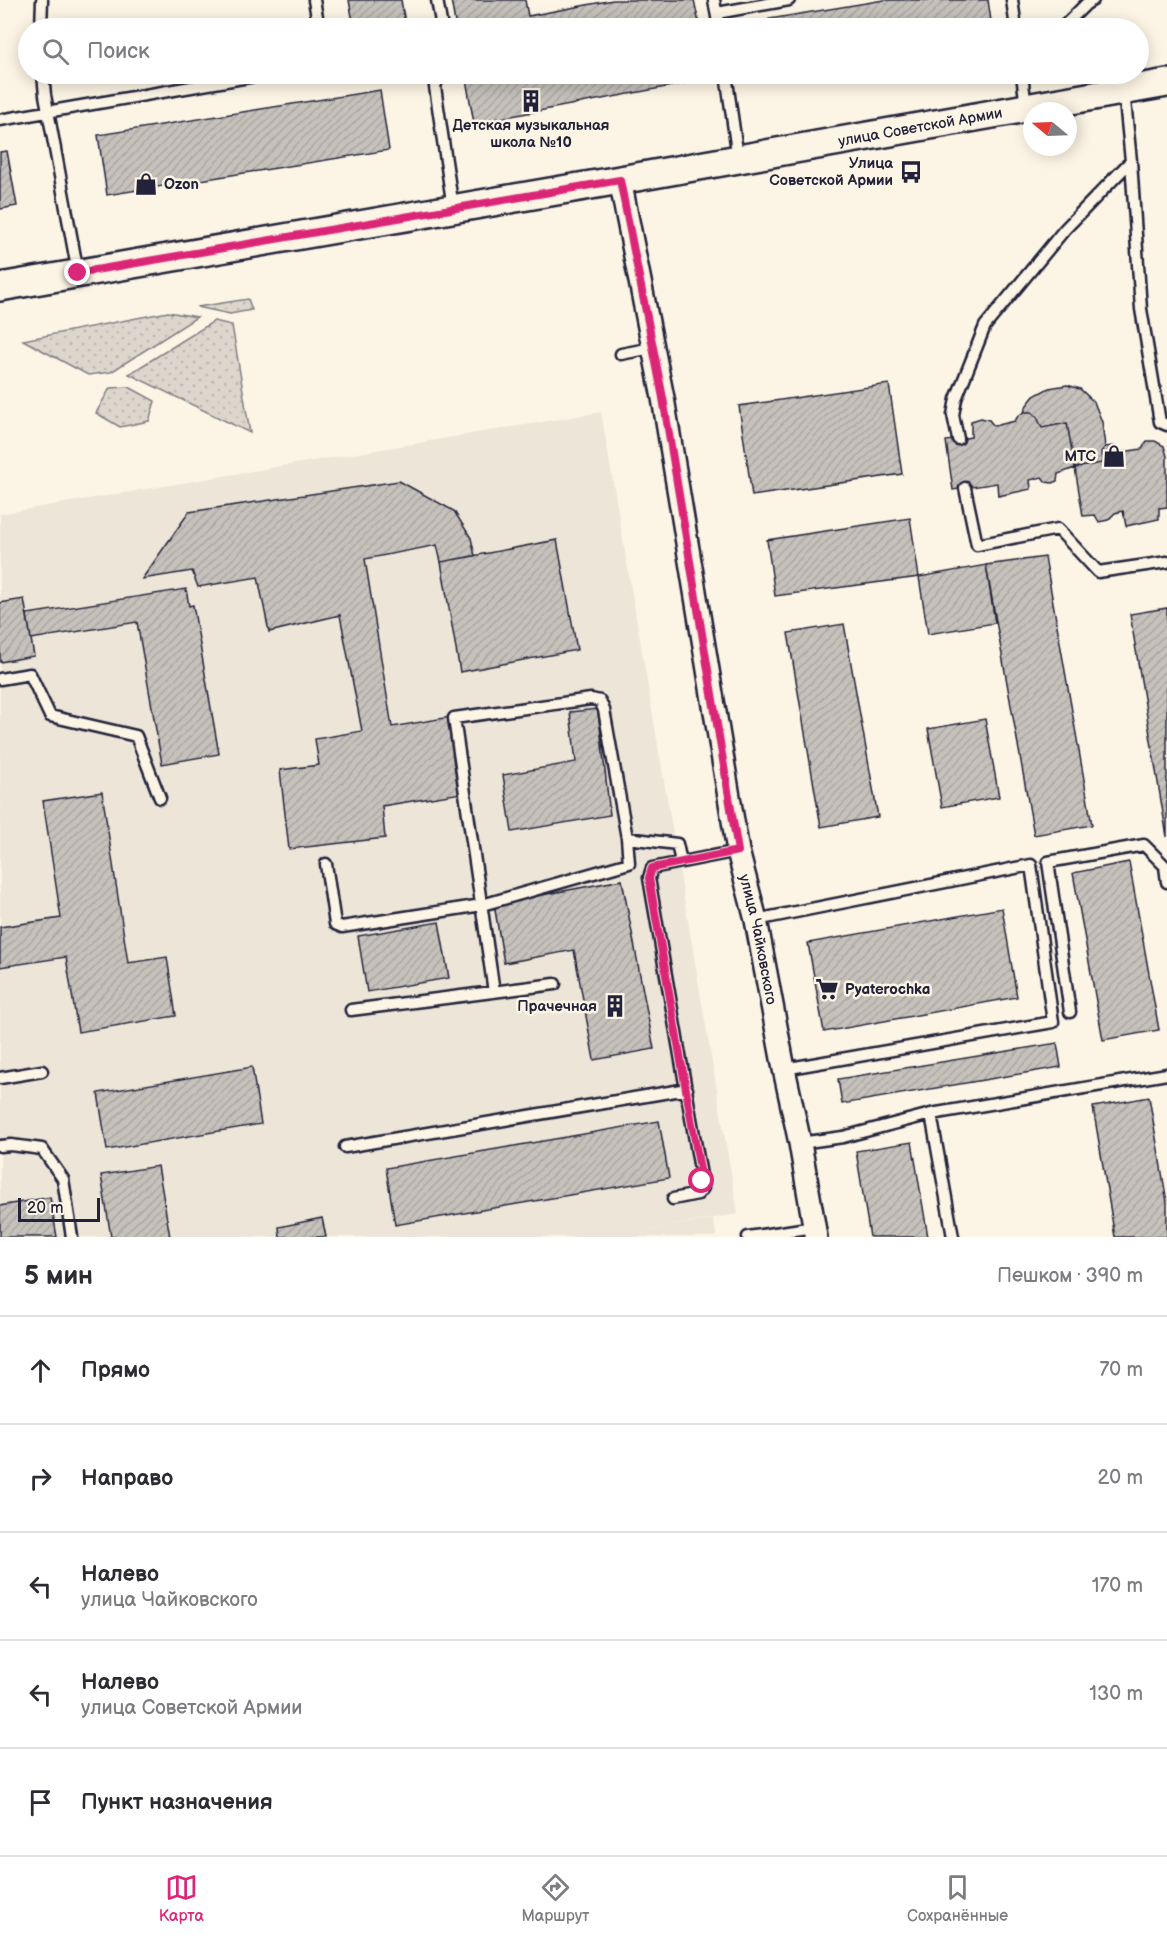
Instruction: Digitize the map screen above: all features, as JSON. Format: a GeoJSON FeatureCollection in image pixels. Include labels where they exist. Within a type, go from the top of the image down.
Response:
{"type":"FeatureCollection","features":[{"type":"Feature","properties":{"kind":"street","name":"улица Советской Армии"},"geometry":{"type":"LineString","coordinates":[[1062,102],[1167,83]]}},
{"type":"Feature","properties":{"kind":"street","name":"улица Советской Армии"},"geometry":{"type":"LineString","coordinates":[[0,287],[1023,110]]}},
{"type":"Feature","properties":{"kind":"street","name":"улица Чайковского"},"geometry":{"type":"LineString","coordinates":[[620,180],[663,398],[738,851],[756,920],[815,1232]]}},
{"type":"Feature","properties":{"kind":"lane"},"geometry":{"type":"LineString","coordinates":[[41,18],[42,0]]}},
{"type":"Feature","properties":{"kind":"lane"},"geometry":{"type":"LineString","coordinates":[[314,0],[317,18]]}},
{"type":"Feature","properties":{"kind":"lane"},"geometry":{"type":"LineString","coordinates":[[437,0],[440,18]]}},
{"type":"Feature","properties":{"kind":"lane"},"geometry":{"type":"LineString","coordinates":[[714,0],[718,18]]}},
{"type":"Feature","properties":{"kind":"lane"},"geometry":{"type":"LineString","coordinates":[[717,13],[789,0]]}},
{"type":"Feature","properties":{"kind":"lane"},"geometry":{"type":"LineString","coordinates":[[1012,0],[1015,18]]}},
{"type":"Feature","properties":{"kind":"lane"},"geometry":{"type":"LineString","coordinates":[[1072,18],[1093,0]]}},
{"type":"Feature","properties":{"kind":"lane"},"geometry":{"type":"LineString","coordinates":[[45,84],[78,273]]}},
{"type":"Feature","properties":{"kind":"lane"},"geometry":{"type":"LineString","coordinates":[[0,120],[206,84]]}},
{"type":"Feature","properties":{"kind":"lane"},"geometry":{"type":"LineString","coordinates":[[436,84],[453,208]]}},
{"type":"Feature","properties":{"kind":"lane"},"geometry":{"type":"LineString","coordinates":[[727,84],[738,159]]}},
{"type":"Feature","properties":{"kind":"lane"},"geometry":{"type":"LineString","coordinates":[[1023,84],[1025,102]]}},
{"type":"Feature","properties":{"kind":"lane"},"geometry":{"type":"LineString","coordinates":[[1124,90],[1141,309],[1160,422],[1167,425]]}},
{"type":"Feature","properties":{"kind":"lane"},"geometry":{"type":"LineString","coordinates":[[958,439],[953,415],[956,399],[985,326],[1065,229],[1131,161]]}},
{"type":"Feature","properties":{"kind":"lane"},"geometry":{"type":"LineString","coordinates":[[621,354],[652,348]]}},
{"type":"Feature","properties":{"kind":"lane"},"geometry":{"type":"LineString","coordinates":[[965,488],[977,544],[1058,529],[1098,572],[1167,562]]}},
{"type":"Feature","properties":{"kind":"lane"},"geometry":{"type":"LineString","coordinates":[[0,679],[30,674],[50,716],[136,736],[160,798]]}},
{"type":"Feature","properties":{"kind":"lane"},"geometry":{"type":"LineString","coordinates":[[326,864],[335,924],[342,927],[482,905],[629,863],[627,838],[604,710],[600,702],[591,699],[454,718],[482,905],[495,992]]}},
{"type":"Feature","properties":{"kind":"lane"},"geometry":{"type":"LineString","coordinates":[[627,838],[677,844],[681,862]]}},
{"type":"Feature","properties":{"kind":"lane"},"geometry":{"type":"LineString","coordinates":[[1070,1012],[1048,862],[1144,845],[1165,866],[1167,882]]}},
{"type":"Feature","properties":{"kind":"lane"},"geometry":{"type":"LineString","coordinates":[[673,1199],[698,1194],[702,1188],[687,1089],[649,878],[652,868],[738,851]]}},
{"type":"Feature","properties":{"kind":"lane"},"geometry":{"type":"LineString","coordinates":[[756,920],[1030,866],[1053,1022],[784,1069]]}},
{"type":"Feature","properties":{"kind":"lane"},"geometry":{"type":"LineString","coordinates":[[351,1010],[555,984]]}},
{"type":"Feature","properties":{"kind":"lane"},"geometry":{"type":"LineString","coordinates":[[0,1078],[42,1071]]}},
{"type":"Feature","properties":{"kind":"lane"},"geometry":{"type":"LineString","coordinates":[[800,1143],[843,1137],[931,1114],[1167,1074]]}},
{"type":"Feature","properties":{"kind":"lane"},"geometry":{"type":"LineString","coordinates":[[345,1147],[687,1089]]}},
{"type":"Feature","properties":{"kind":"lane"},"geometry":{"type":"LineString","coordinates":[[931,1114],[953,1237]]}},
{"type":"Feature","properties":{"kind":"lane"},"geometry":{"type":"LineString","coordinates":[[0,1146],[42,1149],[63,1179],[72,1237]]}},
{"type":"Feature","properties":{"kind":"lane"},"geometry":{"type":"LineString","coordinates":[[748,1237],[815,1232]]}},
{"type":"Feature","properties":{"kind":"shaded area"},"geometry":{"type":"Polygon","coordinates":[[[248,299],[252,310],[230,314],[197,307],[248,299]]]}},
{"type":"Feature","properties":{"kind":"shaded area"},"geometry":{"type":"Polygon","coordinates":[[[168,312],[197,317],[111,372],[88,375],[23,340],[168,312]]]}},
{"type":"Feature","properties":{"kind":"shaded area"},"geometry":{"type":"Polygon","coordinates":[[[214,321],[232,325],[250,433],[129,374],[214,321]]]}},
{"type":"Feature","properties":{"kind":"shaded area"},"geometry":{"type":"Polygon","coordinates":[[[129,387],[155,401],[149,421],[120,427],[96,413],[110,388],[129,387]]]}},
{"type":"Feature","properties":{"kind":"shaded area"},"geometry":{"type":"Polygon","coordinates":[[[601,412],[738,1214],[618,1235],[713,1219],[717,1237],[0,1237],[0,514],[601,412]]]}},
{"type":"Feature","properties":{"kind":"building"},"geometry":{"type":"Polygon","coordinates":[[[349,0],[401,0],[404,18],[352,18],[349,0]]]}},
{"type":"Feature","properties":{"kind":"building"},"geometry":{"type":"Polygon","coordinates":[[[451,0],[525,0],[528,16],[613,0],[694,0],[698,18],[454,18],[451,0]]]}},
{"type":"Feature","properties":{"kind":"building"},"geometry":{"type":"Polygon","coordinates":[[[884,0],[988,0],[991,18],[775,18],[884,0]]]}},
{"type":"Feature","properties":{"kind":"building","name":"Детская музыкальная школа №10"},"geometry":{"type":"Polygon","coordinates":[[[467,84],[682,84],[474,123],[467,84]]]}},
{"type":"Feature","properties":{"kind":"building"},"geometry":{"type":"Polygon","coordinates":[[[380,90],[389,150],[107,195],[98,135],[380,90]]]}},
{"type":"Feature","properties":{"kind":"building"},"geometry":{"type":"Polygon","coordinates":[[[7,151],[17,206],[0,209],[0,152],[7,151]]]}},
{"type":"Feature","properties":{"kind":"building"},"geometry":{"type":"Polygon","coordinates":[[[889,384],[902,474],[752,496],[739,406],[889,384]]]}},
{"type":"Feature","properties":{"kind":"building"},"geometry":{"type":"Polygon","coordinates":[[[1067,385],[1080,389],[1094,402],[1102,422],[1105,447],[1101,452],[1102,463],[1075,468],[1067,423],[1042,428],[1032,412],[1024,412],[1034,396],[1049,388],[1067,385]]]}},
{"type":"Feature","properties":{"kind":"building"},"geometry":{"type":"Polygon","coordinates":[[[1024,412],[1032,412],[1042,428],[1067,423],[1075,468],[1058,474],[1057,481],[1052,483],[1046,482],[1042,477],[1030,480],[1031,489],[998,496],[997,483],[953,490],[946,441],[971,437],[971,421],[981,418],[989,420],[994,426],[1015,421],[1024,412]]]}},
{"type":"Feature","properties":{"kind":"building"},"geometry":{"type":"Polygon","coordinates":[[[1147,441],[1155,441],[1164,446],[1167,456],[1167,507],[1159,508],[1159,519],[1126,526],[1123,511],[1115,513],[1108,520],[1099,522],[1095,515],[1083,516],[1075,468],[1102,463],[1101,452],[1105,447],[1114,446],[1122,452],[1142,449],[1147,441]]]}},
{"type":"Feature","properties":{"kind":"building"},"geometry":{"type":"Polygon","coordinates":[[[399,481],[454,511],[471,538],[475,556],[441,562],[437,545],[365,559],[392,727],[450,717],[462,793],[382,806],[385,838],[289,849],[280,770],[319,765],[315,739],[362,731],[340,615],[269,632],[258,577],[198,587],[192,571],[142,579],[189,512],[399,481]]]}},
{"type":"Feature","properties":{"kind":"building"},"geometry":{"type":"Polygon","coordinates":[[[910,518],[919,577],[775,596],[767,540],[910,518]]]}},
{"type":"Feature","properties":{"kind":"building"},"geometry":{"type":"Polygon","coordinates":[[[557,540],[577,650],[460,672],[441,562],[557,540]]]}},
{"type":"Feature","properties":{"kind":"building"},"geometry":{"type":"Polygon","coordinates":[[[1045,557],[1092,825],[1034,835],[986,565],[1045,557]]]}},
{"type":"Feature","properties":{"kind":"building"},"geometry":{"type":"Polygon","coordinates":[[[986,565],[995,623],[928,634],[919,577],[986,565]]]}},
{"type":"Feature","properties":{"kind":"building"},"geometry":{"type":"Polygon","coordinates":[[[186,589],[189,606],[193,605],[219,754],[162,764],[137,622],[31,639],[27,614],[186,589]]]}},
{"type":"Feature","properties":{"kind":"building"},"geometry":{"type":"Polygon","coordinates":[[[24,599],[34,656],[0,662],[0,603],[24,599]]]}},
{"type":"Feature","properties":{"kind":"building"},"geometry":{"type":"Polygon","coordinates":[[[1167,608],[1167,837],[1130,614],[1167,608]]]}},
{"type":"Feature","properties":{"kind":"building"},"geometry":{"type":"Polygon","coordinates":[[[844,624],[878,817],[821,827],[788,633],[844,624]]]}},
{"type":"Feature","properties":{"kind":"building"},"geometry":{"type":"Polygon","coordinates":[[[598,709],[610,815],[512,832],[503,775],[576,762],[570,712],[598,709]]]}},
{"type":"Feature","properties":{"kind":"building"},"geometry":{"type":"Polygon","coordinates":[[[985,719],[999,797],[942,807],[928,729],[985,719]]]}},
{"type":"Feature","properties":{"kind":"building"},"geometry":{"type":"Polygon","coordinates":[[[102,792],[128,963],[167,957],[176,1016],[78,1032],[66,957],[0,967],[0,927],[61,918],[43,801],[102,792]]]}},
{"type":"Feature","properties":{"kind":"building"},"geometry":{"type":"Polygon","coordinates":[[[1129,862],[1159,1030],[1103,1040],[1073,873],[1129,862]]]}},
{"type":"Feature","properties":{"kind":"building","name":"Прачечная"},"geometry":{"type":"Polygon","coordinates":[[[622,880],[654,1049],[594,1060],[574,950],[504,963],[494,904],[622,880]]]}},
{"type":"Feature","properties":{"kind":"building"},"geometry":{"type":"Polygon","coordinates":[[[1002,908],[1017,997],[824,1032],[808,943],[1002,908]]]}},
{"type":"Feature","properties":{"kind":"building"},"geometry":{"type":"Polygon","coordinates":[[[439,922],[449,978],[367,992],[358,936],[439,922]]]}},
{"type":"Feature","properties":{"kind":"building"},"geometry":{"type":"Polygon","coordinates":[[[1057,1043],[1061,1067],[842,1104],[838,1079],[1057,1043]]]}},
{"type":"Feature","properties":{"kind":"building"},"geometry":{"type":"Polygon","coordinates":[[[252,1067],[261,1124],[107,1150],[98,1093],[252,1067]]]}},
{"type":"Feature","properties":{"kind":"building"},"geometry":{"type":"Polygon","coordinates":[[[1149,1097],[1167,1202],[1167,1237],[1115,1237],[1093,1107],[1149,1097]]]}},
{"type":"Feature","properties":{"kind":"building"},"geometry":{"type":"Polygon","coordinates":[[[659,1121],[669,1178],[395,1225],[386,1168],[659,1121]]]}},
{"type":"Feature","properties":{"kind":"building"},"geometry":{"type":"Polygon","coordinates":[[[912,1142],[928,1237],[870,1237],[856,1151],[912,1142]]]}},
{"type":"Feature","properties":{"kind":"building"},"geometry":{"type":"Polygon","coordinates":[[[158,1166],[170,1237],[111,1237],[101,1175],[158,1166]]]}},
{"type":"Feature","properties":{"kind":"building"},"geometry":{"type":"Polygon","coordinates":[[[50,1197],[57,1237],[0,1237],[0,1206],[50,1197]]]}},
{"type":"Feature","properties":{"kind":"building"},"geometry":{"type":"Polygon","coordinates":[[[322,1218],[326,1237],[280,1237],[279,1227],[322,1218]]]}},
{"type":"Feature","properties":{"kind":"place","name":"Детская музыкальная школа №10"},"geometry":{"type":"Point","coordinates":[531,101]}},
{"type":"Feature","properties":{"kind":"place","name":"Улица Советской Армии"},"geometry":{"type":"Point","coordinates":[911,172]}},
{"type":"Feature","properties":{"kind":"place","name":"Ozon"},"geometry":{"type":"Point","coordinates":[146,184]}},
{"type":"Feature","properties":{"kind":"place","name":"МТС"},"geometry":{"type":"Point","coordinates":[1114,456]}},
{"type":"Feature","properties":{"kind":"place","name":"Pyaterochka"},"geometry":{"type":"Point","coordinates":[827,989]}},
{"type":"Feature","properties":{"kind":"place","name":"Прачечная"},"geometry":{"type":"Point","coordinates":[615,1006]}},
{"type":"Feature","properties":{"kind":"route"},"geometry":{"type":"LineString","coordinates":[[78,273],[620,180],[663,398],[738,851],[652,868],[649,878],[702,1181]]}}]}
